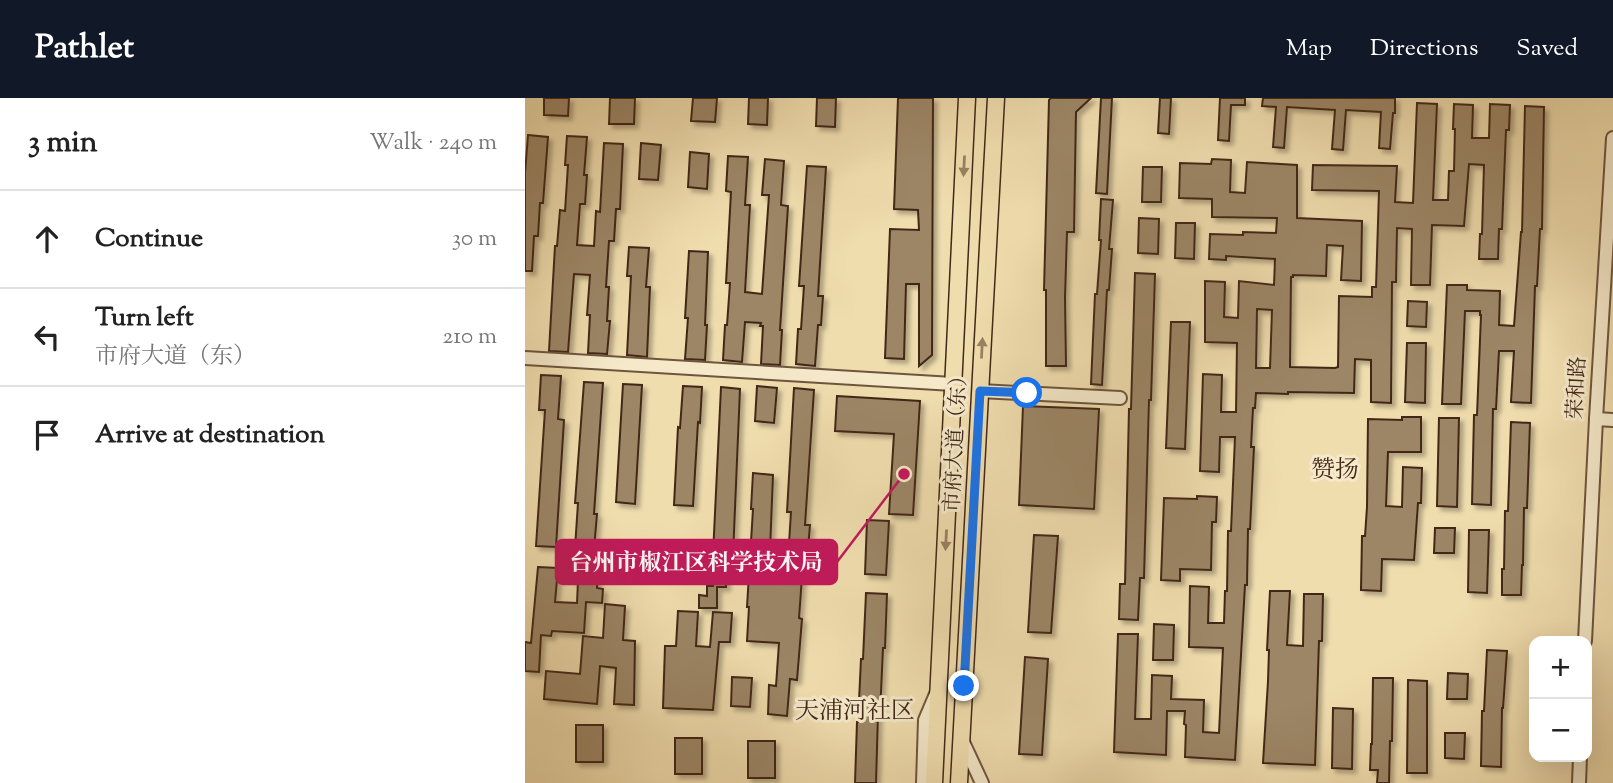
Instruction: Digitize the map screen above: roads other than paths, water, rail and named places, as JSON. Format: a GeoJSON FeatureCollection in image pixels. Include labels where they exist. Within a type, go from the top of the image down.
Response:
{"type":"FeatureCollection","features":[{"type":"Feature","properties":{"kind":"main road","name":"市府大道（东）"},"geometry":{"type":"LineString","coordinates":[[934,783],[967,98]]}},
{"type":"Feature","properties":{"kind":"main road","name":"市府大道（东）"},"geometry":{"type":"LineString","coordinates":[[959,783],[996,98]]}},
{"type":"Feature","properties":{"kind":"street","name":"荣和路"},"geometry":{"type":"LineString","coordinates":[[1585,636],[1613,138]]}},
{"type":"Feature","properties":{"kind":"street"},"geometry":{"type":"LineString","coordinates":[[525,358],[953,384]]}},
{"type":"Feature","properties":{"kind":"street"},"geometry":{"type":"LineString","coordinates":[[980,391],[1120,398]]}},
{"type":"Feature","properties":{"kind":"street"},"geometry":{"type":"LineString","coordinates":[[1596,419],[1613,420]]}},
{"type":"Feature","properties":{"kind":"street"},"geometry":{"type":"LineString","coordinates":[[923,783],[925,720],[939,687]]}},
{"type":"Feature","properties":{"kind":"street"},"geometry":{"type":"LineString","coordinates":[[962,740],[982,783]]}},
{"type":"Feature","properties":{"kind":"street"},"geometry":{"type":"LineString","coordinates":[[1579,783],[1580,762]]}},
{"type":"Feature","properties":{"kind":"place","name":"台州市椒江区科学技术局"},"geometry":{"type":"Point","coordinates":[904,474]}},
{"type":"Feature","properties":{"kind":"district","name":"赞扬"},"geometry":{"type":"Point","coordinates":[1335,471]}},
{"type":"Feature","properties":{"kind":"district","name":"天浦河社区"},"geometry":{"type":"Point","coordinates":[855,712]}}]}
